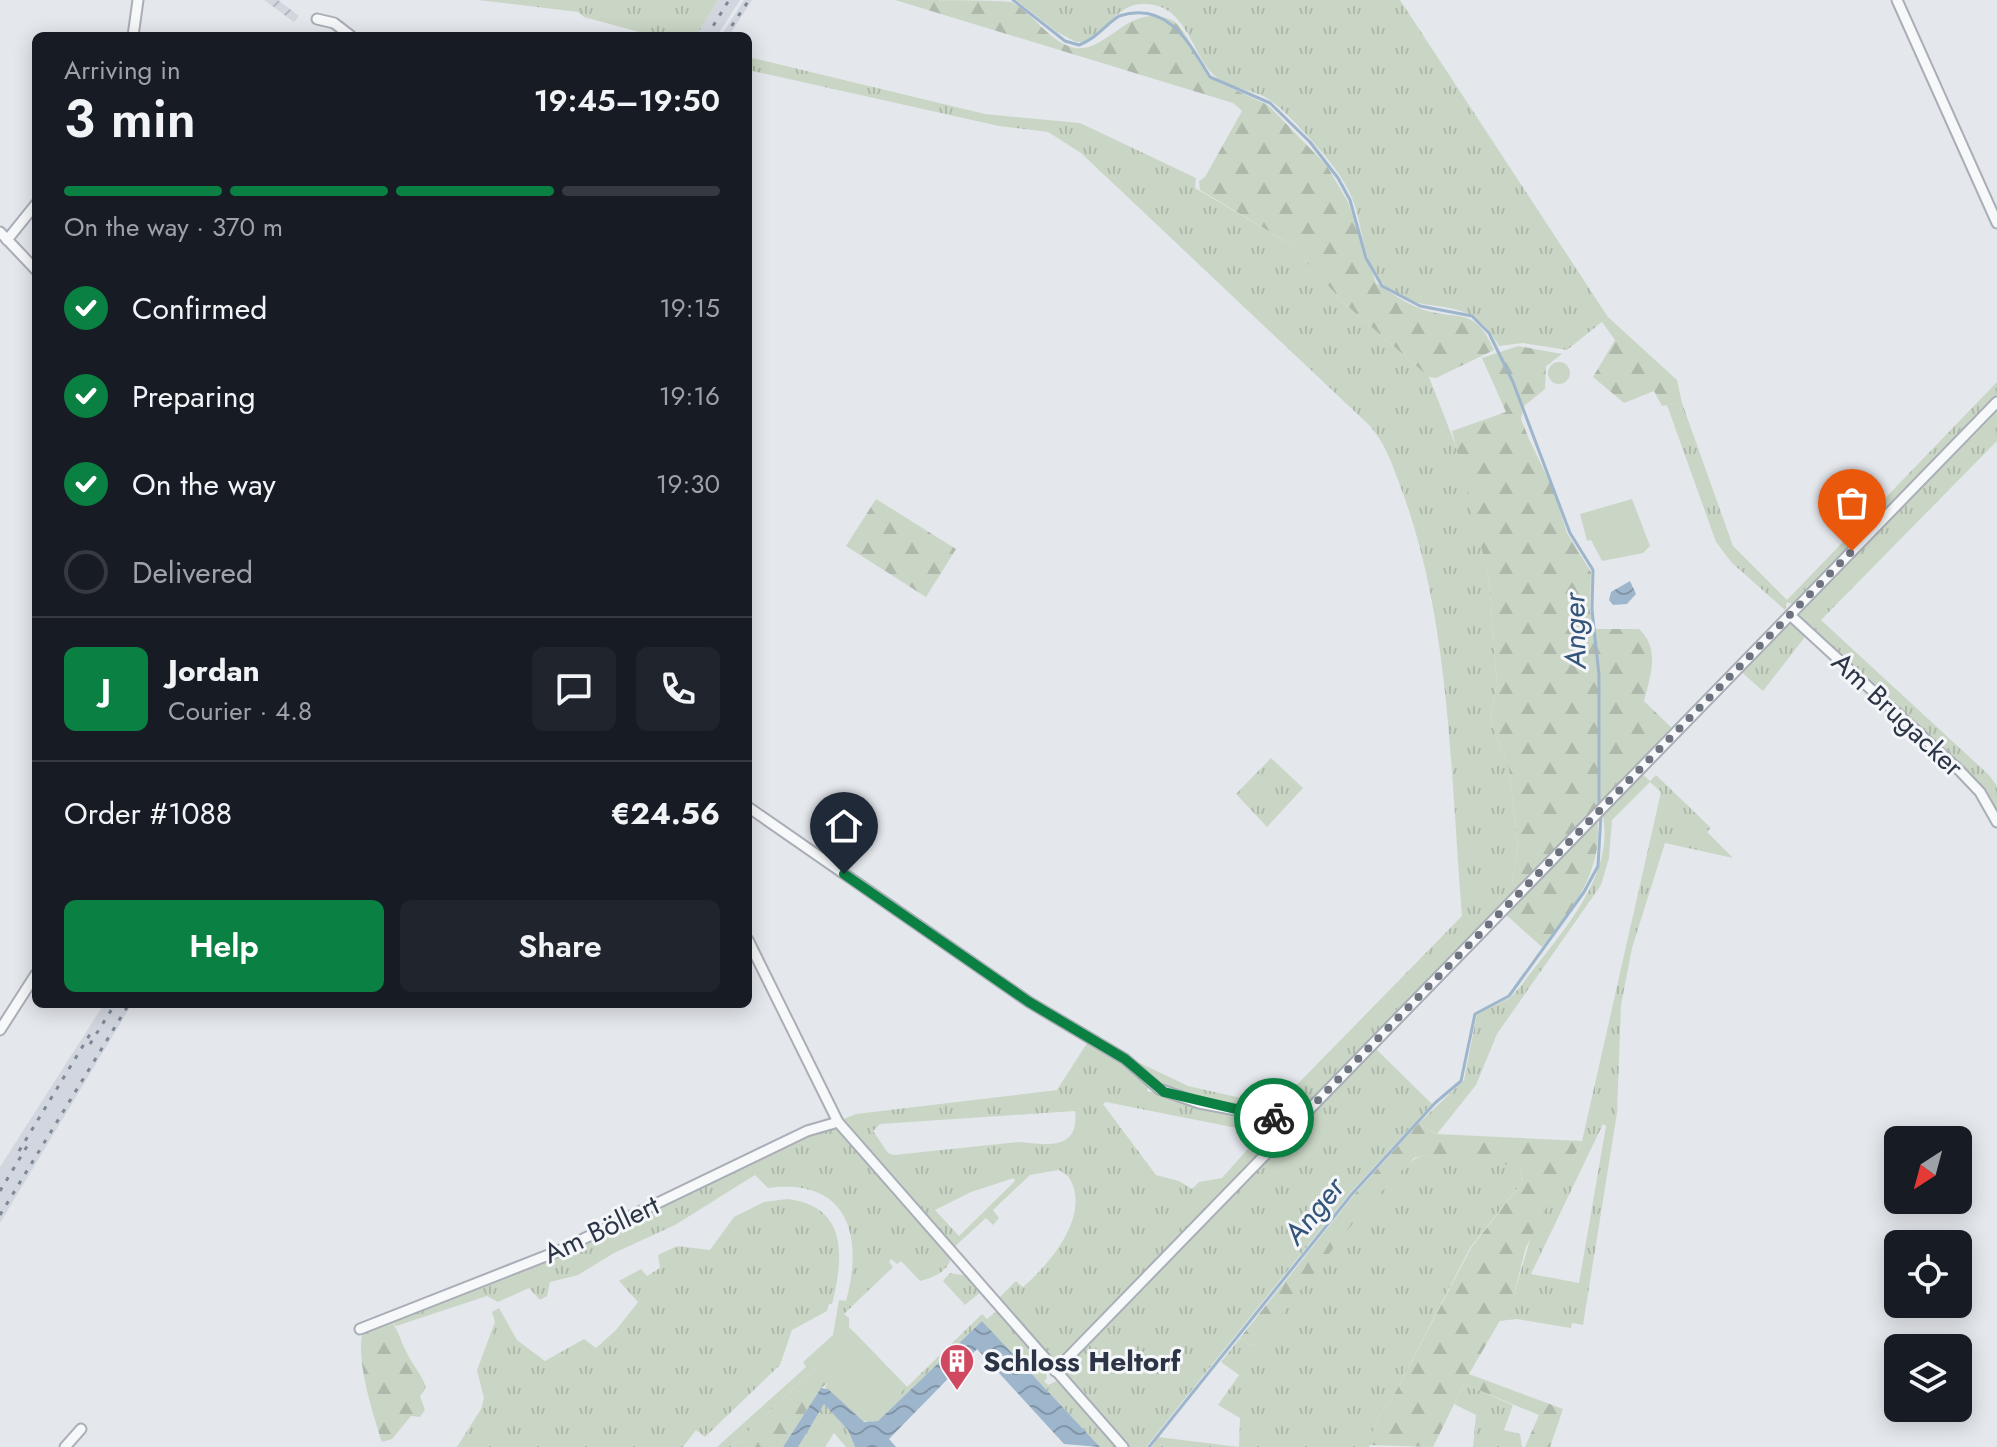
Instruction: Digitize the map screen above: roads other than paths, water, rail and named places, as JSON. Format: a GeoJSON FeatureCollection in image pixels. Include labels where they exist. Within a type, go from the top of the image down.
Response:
{"type":"FeatureCollection","features":[{"type":"Feature","properties":{"kind":"street"},"geometry":{"type":"LineString","coordinates":[[134,32],[138,0]]}},
{"type":"Feature","properties":{"kind":"street"},"geometry":{"type":"LineString","coordinates":[[1897,0],[1997,223]]}},
{"type":"Feature","properties":{"kind":"street"},"geometry":{"type":"LineString","coordinates":[[317,19],[334,23],[346,32]]}},
{"type":"Feature","properties":{"kind":"street"},"geometry":{"type":"LineString","coordinates":[[32,208],[4,236],[32,266]]}},
{"type":"Feature","properties":{"kind":"street"},"geometry":{"type":"LineString","coordinates":[[1055,1371],[1997,402]]}},
{"type":"Feature","properties":{"kind":"street","name":"Am Brugacker"},"geometry":{"type":"LineString","coordinates":[[1790,615],[1960,771],[1980,792],[1997,822]]}},
{"type":"Feature","properties":{"kind":"street"},"geometry":{"type":"LineString","coordinates":[[752,810],[1029,1002],[1125,1059],[1159,1089],[1199,1103],[1278,1118],[1292,1127]]}},
{"type":"Feature","properties":{"kind":"street"},"geometry":{"type":"LineString","coordinates":[[752,948],[838,1122],[1123,1447]]}},
{"type":"Feature","properties":{"kind":"street"},"geometry":{"type":"LineString","coordinates":[[0,1030],[32,980]]}},
{"type":"Feature","properties":{"kind":"street","name":"Am Böllert"},"geometry":{"type":"LineString","coordinates":[[360,1329],[556,1252],[807,1131],[838,1122]]}},
{"type":"Feature","properties":{"kind":"street"},"geometry":{"type":"LineString","coordinates":[[65,1447],[81,1429]]}},
{"type":"Feature","properties":{"kind":"water"},"geometry":{"type":"Polygon","coordinates":[[[1630,581],[1636,594],[1627,604],[1613,605],[1609,600],[1611,592],[1630,581]]]}},
{"type":"Feature","properties":{"kind":"water"},"geometry":{"type":"Polygon","coordinates":[[[982,1321],[1100,1447],[1064,1444],[977,1349],[889,1439],[896,1447],[855,1447],[848,1430],[824,1404],[798,1447],[783,1447],[821,1388],[828,1389],[864,1422],[878,1421],[982,1321]]]}},
{"type":"Feature","properties":{"kind":"waterway","name":"Anger"},"geometry":{"type":"LineString","coordinates":[[1013,0],[1065,41],[1079,45],[1119,16],[1137,13],[1165,20],[1186,40],[1210,77],[1270,103],[1310,142],[1338,178],[1350,200],[1366,258],[1382,286],[1420,306],[1472,316],[1489,333],[1513,382],[1570,533],[1593,570],[1592,610],[1599,675],[1599,807]]}},
{"type":"Feature","properties":{"kind":"waterway","name":"Anger"},"geometry":{"type":"LineString","coordinates":[[1149,1447],[1352,1194],[1435,1103],[1461,1081],[1475,1014],[1509,996],[1584,892],[1598,866],[1601,814]]}},
{"type":"Feature","properties":{"kind":"railway"},"geometry":{"type":"LineString","coordinates":[[709,32],[729,0]]}},
{"type":"Feature","properties":{"kind":"railway"},"geometry":{"type":"LineString","coordinates":[[728,32],[749,0]]}},
{"type":"Feature","properties":{"kind":"railway"},"geometry":{"type":"LineString","coordinates":[[90,1044],[112,1008]]}},
{"type":"Feature","properties":{"kind":"railway"},"geometry":{"type":"LineString","coordinates":[[0,1215],[127,1008]]}},
{"type":"Feature","properties":{"kind":"railway"},"geometry":{"type":"LineString","coordinates":[[19,1151],[92,1031]]}},
{"type":"Feature","properties":{"kind":"railway"},"geometry":{"type":"LineString","coordinates":[[0,1191],[29,1143]]}},
{"type":"Feature","properties":{"kind":"place","name":"Schloss Heltorf"},"geometry":{"type":"Point","coordinates":[957,1392]}}]}
